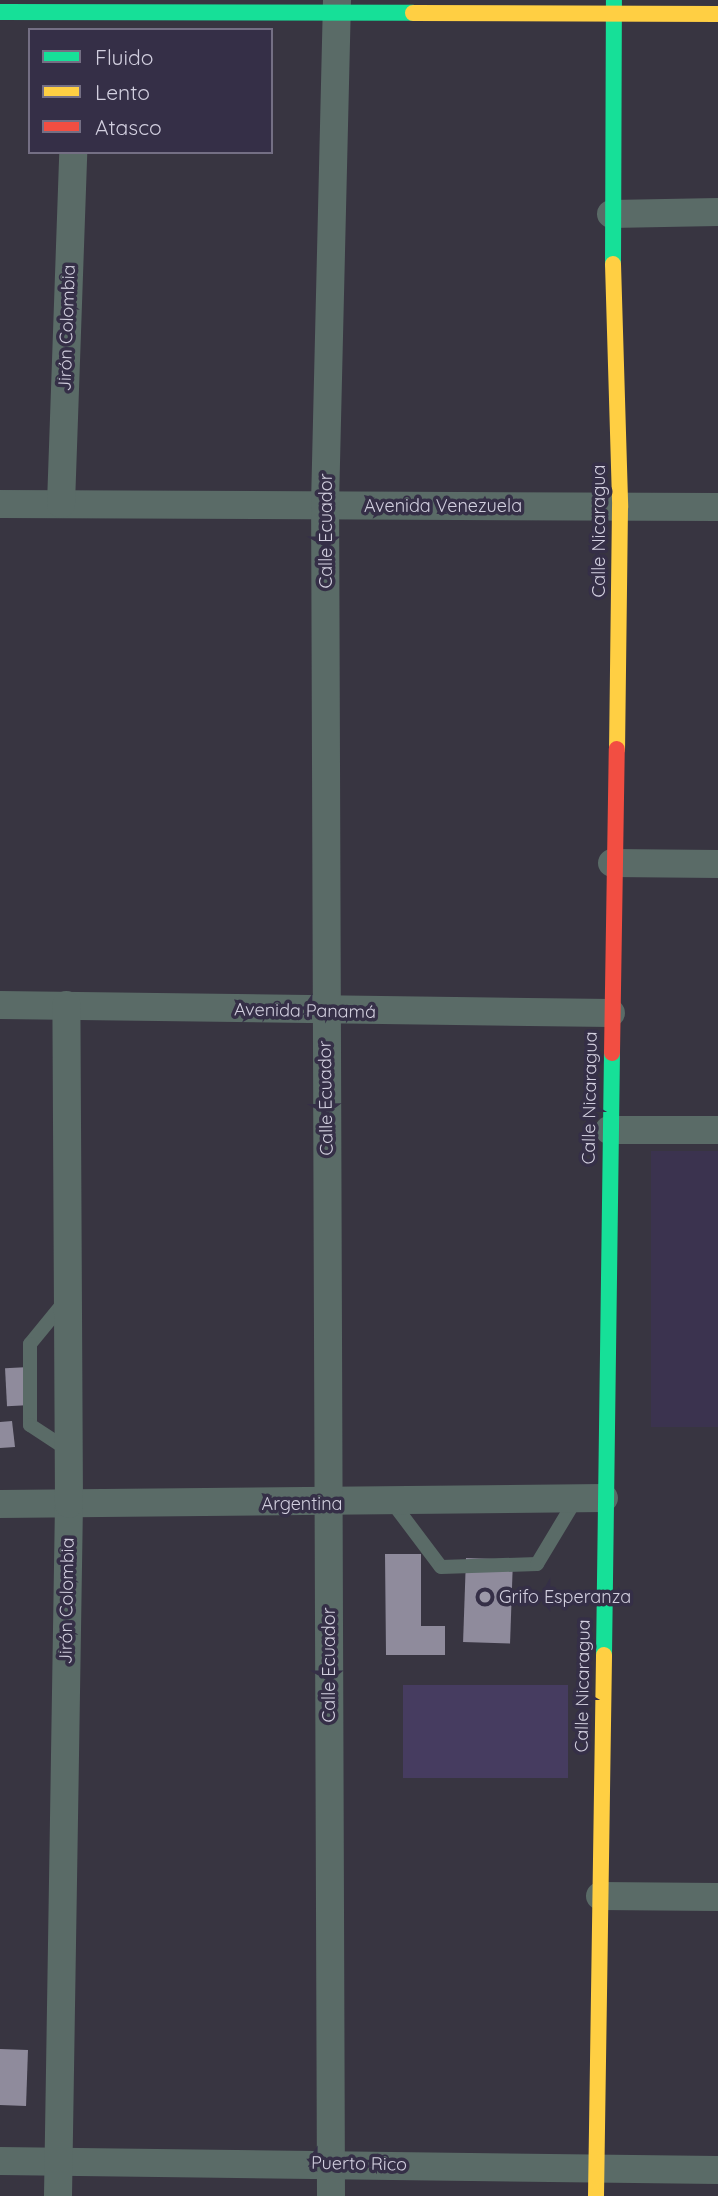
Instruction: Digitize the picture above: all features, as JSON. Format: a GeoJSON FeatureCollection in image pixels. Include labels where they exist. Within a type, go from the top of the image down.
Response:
{"type":"FeatureCollection","features":[{"type":"Feature","properties":{"kind":"street"},"geometry":{"type":"LineString","coordinates":[[0,12],[77,14],[337,6],[614,8],[718,14]]}},
{"type":"Feature","properties":{"kind":"street","name":"Calle Ecuador"},"geometry":{"type":"LineString","coordinates":[[331,2196],[327,1872],[330,1504],[325,1013],[325,505],[337,6]]}},
{"type":"Feature","properties":{"kind":"street","name":"Calle Nicaragua"},"geometry":{"type":"LineString","coordinates":[[596,2196],[600,1896],[590,1498],[609,1130],[620,507],[611,214],[614,8]]}},
{"type":"Feature","properties":{"kind":"street","name":"Jirón Colombia"},"geometry":{"type":"LineString","coordinates":[[61,504],[73,154]]}},
{"type":"Feature","properties":{"kind":"street"},"geometry":{"type":"LineString","coordinates":[[611,214],[718,212]]}},
{"type":"Feature","properties":{"kind":"street","name":"Avenida Venezuela"},"geometry":{"type":"LineString","coordinates":[[0,504],[718,507]]}},
{"type":"Feature","properties":{"kind":"street"},"geometry":{"type":"LineString","coordinates":[[612,863],[718,864]]}},
{"type":"Feature","properties":{"kind":"street","name":"Avenida Panamá"},"geometry":{"type":"LineString","coordinates":[[0,1005],[325,1013],[611,1013]]}},
{"type":"Feature","properties":{"kind":"street","name":"Jirón Colombia"},"geometry":{"type":"LineString","coordinates":[[58,2196],[69,1504],[66,1005]]}},
{"type":"Feature","properties":{"kind":"street"},"geometry":{"type":"LineString","coordinates":[[609,1130],[718,1130]]}},
{"type":"Feature","properties":{"kind":"street","name":"Argentina"},"geometry":{"type":"LineString","coordinates":[[0,1504],[330,1504],[590,1498]]}},
{"type":"Feature","properties":{"kind":"street"},"geometry":{"type":"LineString","coordinates":[[600,1896],[718,1897]]}},
{"type":"Feature","properties":{"kind":"street","name":"Puerto Rico"},"geometry":{"type":"LineString","coordinates":[[0,2161],[331,2163],[718,2170]]}},
{"type":"Feature","properties":{"kind":"lane"},"geometry":{"type":"LineString","coordinates":[[68,1299],[30,1344],[30,1425],[68,1450]]}},
{"type":"Feature","properties":{"kind":"lane"},"geometry":{"type":"LineString","coordinates":[[392,1502],[441,1567],[537,1564],[590,1498]]}},
{"type":"Feature","properties":{"kind":"shaded area"},"geometry":{"type":"Polygon","coordinates":[[[651,1151],[718,1151],[718,1427],[651,1427],[651,1151]]]}},
{"type":"Feature","properties":{"kind":"shaded area"},"geometry":{"type":"Polygon","coordinates":[[[403,1685],[568,1685],[568,1778],[403,1778],[403,1685]]]}},
{"type":"Feature","properties":{"kind":"building"},"geometry":{"type":"Polygon","coordinates":[[[29,1367],[31,1405],[7,1406],[5,1368],[29,1367]]]}},
{"type":"Feature","properties":{"kind":"building"},"geometry":{"type":"Polygon","coordinates":[[[12,1421],[15,1447],[0,1448],[0,1422],[12,1421]]]}},
{"type":"Feature","properties":{"kind":"building"},"geometry":{"type":"Polygon","coordinates":[[[385,1554],[421,1554],[421,1626],[445,1626],[445,1655],[386,1655],[385,1554]]]}},
{"type":"Feature","properties":{"kind":"building"},"geometry":{"type":"Polygon","coordinates":[[[466,1558],[513,1560],[510,1644],[463,1642],[466,1558]]]}},
{"type":"Feature","properties":{"kind":"building"},"geometry":{"type":"Polygon","coordinates":[[[0,2049],[28,2050],[26,2106],[0,2105],[0,2049]]]}},
{"type":"Feature","properties":{"kind":"traffic: fast"},"geometry":{"type":"LineString","coordinates":[[613,264],[614,0]]}},
{"type":"Feature","properties":{"kind":"traffic: fast"},"geometry":{"type":"LineString","coordinates":[[0,12],[413,13]]}},
{"type":"Feature","properties":{"kind":"traffic: fast"},"geometry":{"type":"LineString","coordinates":[[604,1655],[612,1053]]}},
{"type":"Feature","properties":{"kind":"traffic: slow"},"geometry":{"type":"LineString","coordinates":[[413,13],[718,14]]}},
{"type":"Feature","properties":{"kind":"traffic: slow"},"geometry":{"type":"LineString","coordinates":[[613,264],[620,507],[617,749]]}},
{"type":"Feature","properties":{"kind":"traffic: slow"},"geometry":{"type":"LineString","coordinates":[[596,2196],[604,1655]]}},
{"type":"Feature","properties":{"kind":"traffic: jam"},"geometry":{"type":"LineString","coordinates":[[612,1053],[617,749]]}},
{"type":"Feature","properties":{"kind":"place","name":"Grifo Esperanza"},"geometry":{"type":"Point","coordinates":[485,1597]}}]}
